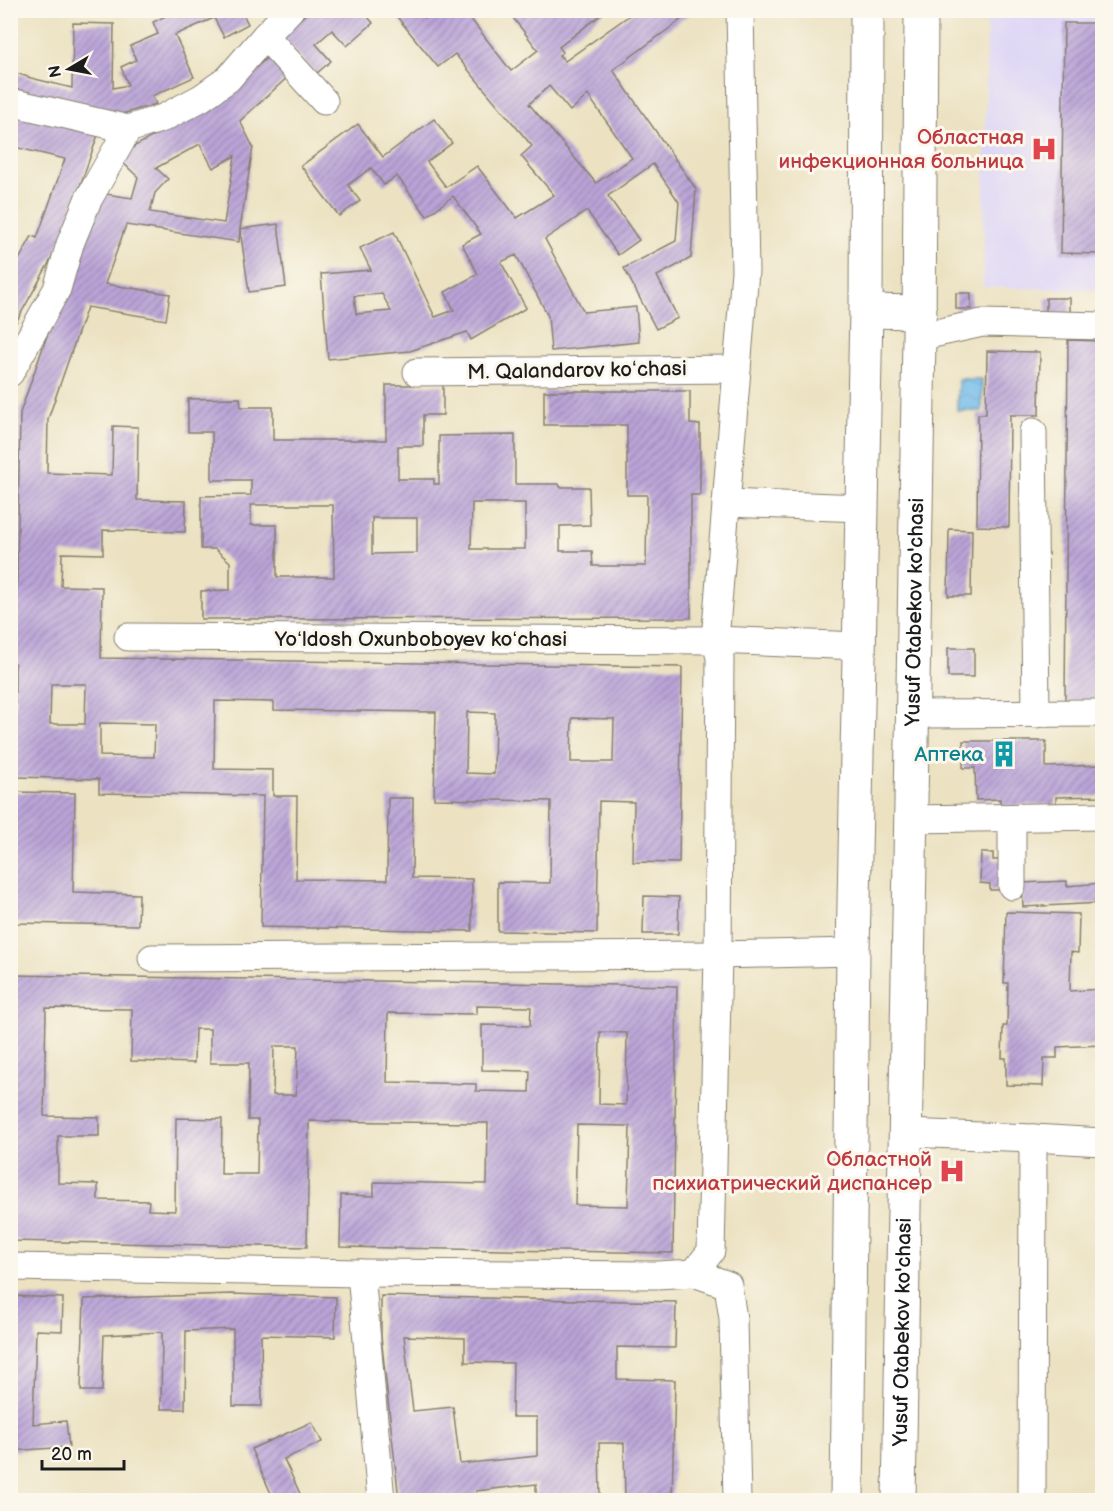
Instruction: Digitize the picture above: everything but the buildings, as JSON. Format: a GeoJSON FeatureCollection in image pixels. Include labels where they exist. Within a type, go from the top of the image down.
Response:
{"type":"FeatureCollection","features":[{"type":"Feature","properties":{"kind":"main road"},"geometry":{"type":"LineString","coordinates":[[847,1500],[853,952],[866,311],[867,10]]}},
{"type":"Feature","properties":{"kind":"main road","name":"Yusuf Otabekov ko'chasi"},"geometry":{"type":"LineString","coordinates":[[899,1500],[920,325],[921,10]]}},
{"type":"Feature","properties":{"kind":"main road"},"geometry":{"type":"LineString","coordinates":[[866,311],[920,325]]}},
{"type":"Feature","properties":{"kind":"street"},"geometry":{"type":"LineString","coordinates":[[10,102],[128,129],[163,118],[201,98],[228,79],[290,10]]}},
{"type":"Feature","properties":{"kind":"street"},"geometry":{"type":"LineString","coordinates":[[694,1272],[711,1251],[718,955],[720,657],[715,640],[745,271],[740,23]]}},
{"type":"Feature","properties":{"kind":"street"},"geometry":{"type":"LineString","coordinates":[[265,36],[324,101]]}},
{"type":"Feature","properties":{"kind":"street"},"geometry":{"type":"LineString","coordinates":[[10,374],[57,289],[70,244],[88,200],[128,129]]}},
{"type":"Feature","properties":{"kind":"street"},"geometry":{"type":"LineString","coordinates":[[920,325],[982,323],[1102,326]]}},
{"type":"Feature","properties":{"kind":"street","name":"M. Qalandarov koʻchasi"},"geometry":{"type":"LineString","coordinates":[[417,372],[736,369]]}},
{"type":"Feature","properties":{"kind":"street"},"geometry":{"type":"LineString","coordinates":[[1034,432],[1036,714]]}},
{"type":"Feature","properties":{"kind":"street"},"geometry":{"type":"LineString","coordinates":[[726,503],[862,508]]}},
{"type":"Feature","properties":{"kind":"street","name":"Yoʻldosh Oxunboboyev koʻchasi"},"geometry":{"type":"LineString","coordinates":[[128,637],[715,640],[859,646]]}},
{"type":"Feature","properties":{"kind":"street"},"geometry":{"type":"LineString","coordinates":[[914,714],[1102,713]]}},
{"type":"Feature","properties":{"kind":"street"},"geometry":{"type":"LineString","coordinates":[[912,819],[1102,816]]}},
{"type":"Feature","properties":{"kind":"street"},"geometry":{"type":"LineString","coordinates":[[1012,818],[1012,886]]}},
{"type":"Feature","properties":{"kind":"street"},"geometry":{"type":"LineString","coordinates":[[152,958],[718,955],[853,952]]}},
{"type":"Feature","properties":{"kind":"street"},"geometry":{"type":"LineString","coordinates":[[906,1133],[1102,1142]]}},
{"type":"Feature","properties":{"kind":"street"},"geometry":{"type":"LineString","coordinates":[[1032,1500],[1033,1138]]}},
{"type":"Feature","properties":{"kind":"street"},"geometry":{"type":"LineString","coordinates":[[10,1267],[361,1274],[657,1275],[694,1272],[728,1285],[734,1319],[737,1500]]}},
{"type":"Feature","properties":{"kind":"street"},"geometry":{"type":"LineString","coordinates":[[361,1274],[381,1500]]}},
{"type":"Feature","properties":{"kind":"shaded area","name":"Областная инфекционная больница"},"geometry":{"type":"Polygon","coordinates":[[[987,11],[1102,11],[1102,290],[983,287],[987,11]]]}},
{"type":"Feature","properties":{"kind":"water"},"geometry":{"type":"Polygon","coordinates":[[[958,379],[982,379],[982,411],[957,411],[958,379]]]}},
{"type":"Feature","properties":{"kind":"place","name":"Областная инфекционная больница"},"geometry":{"type":"Point","coordinates":[1044,149]}},
{"type":"Feature","properties":{"kind":"place","name":"Аптека"},"geometry":{"type":"Point","coordinates":[1004,754]}},
{"type":"Feature","properties":{"kind":"place","name":"Областной психиатрический диспансер"},"geometry":{"type":"Point","coordinates":[952,1171]}}]}
